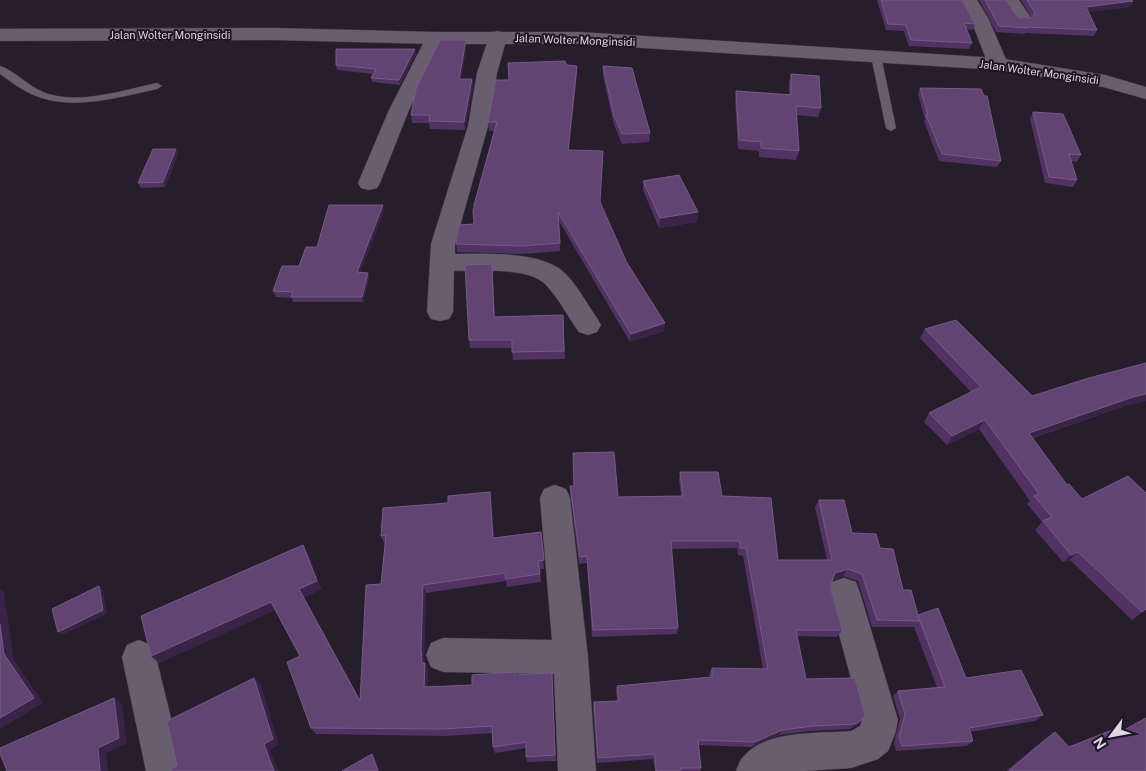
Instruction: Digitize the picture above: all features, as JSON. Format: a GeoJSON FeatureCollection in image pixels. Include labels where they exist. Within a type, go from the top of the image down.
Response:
{"type":"FeatureCollection","features":[{"type":"Feature","properties":{"kind":"street"},"geometry":{"type":"LineString","coordinates":[[968,0],[980,20],[998,64]]}},
{"type":"Feature","properties":{"kind":"street"},"geometry":{"type":"LineString","coordinates":[[1010,0],[1022,18]]}},
{"type":"Feature","properties":{"kind":"street","name":"Jalan Wolter Monginsidi"},"geometry":{"type":"LineString","coordinates":[[0,35],[274,34],[435,38],[579,38],[998,64],[1105,81],[1146,93]]}},
{"type":"Feature","properties":{"kind":"street"},"geometry":{"type":"LineString","coordinates":[[440,312],[443,244],[478,126],[487,73],[498,37]]}},
{"type":"Feature","properties":{"kind":"street"},"geometry":{"type":"LineString","coordinates":[[368,183],[399,110],[435,38]]}},
{"type":"Feature","properties":{"kind":"street"},"geometry":{"type":"LineString","coordinates":[[442,264],[493,264],[536,269],[544,272],[552,276],[588,325]]}},
{"type":"Feature","properties":{"kind":"street"},"geometry":{"type":"LineString","coordinates":[[555,498],[571,657],[577,771]]}},
{"type":"Feature","properties":{"kind":"street"},"geometry":{"type":"LineString","coordinates":[[755,771],[778,755],[861,748],[875,738],[880,720],[844,593]]}},
{"type":"Feature","properties":{"kind":"street"},"geometry":{"type":"LineString","coordinates":[[443,655],[571,657]]}},
{"type":"Feature","properties":{"kind":"street"},"geometry":{"type":"LineString","coordinates":[[139,656],[165,771]]}},
{"type":"Feature","properties":{"kind":"lane"},"geometry":{"type":"LineString","coordinates":[[876,56],[891,128]]}},
{"type":"Feature","properties":{"kind":"lane"},"geometry":{"type":"LineString","coordinates":[[0,69],[21,84],[53,98],[98,98],[157,86]]}},
{"type":"Feature","properties":{"kind":"building"},"geometry":{"type":"Polygon","coordinates":[[[881,0],[962,0],[975,24],[964,23],[972,43],[911,40],[906,25],[888,24],[881,0]]]}},
{"type":"Feature","properties":{"kind":"building"},"geometry":{"type":"Polygon","coordinates":[[[985,0],[1006,0],[1018,18],[1031,18],[1035,13],[1027,0],[1133,1],[1086,7],[1097,30],[999,26],[985,0]]]}},
{"type":"Feature","properties":{"kind":"building"},"geometry":{"type":"Polygon","coordinates":[[[440,40],[466,40],[459,79],[472,79],[464,122],[429,121],[430,115],[411,115],[416,89],[440,40]]]}},
{"type":"Feature","properties":{"kind":"building"},"geometry":{"type":"Polygon","coordinates":[[[336,49],[415,49],[399,80],[371,78],[376,69],[336,65],[336,49]]]}},
{"type":"Feature","properties":{"kind":"building"},"geometry":{"type":"Polygon","coordinates":[[[565,61],[566,65],[577,66],[568,150],[603,151],[600,202],[627,263],[665,323],[631,334],[558,212],[560,243],[522,246],[456,244],[459,225],[474,224],[473,209],[497,122],[488,122],[496,80],[509,80],[508,63],[565,61]]]}},
{"type":"Feature","properties":{"kind":"building"},"geometry":{"type":"Polygon","coordinates":[[[603,66],[632,68],[650,133],[622,134],[614,116],[603,66]]]}},
{"type":"Feature","properties":{"kind":"building"},"geometry":{"type":"Polygon","coordinates":[[[791,74],[819,76],[821,108],[796,106],[799,151],[761,148],[761,142],[739,140],[736,91],[791,95],[791,74]]]}},
{"type":"Feature","properties":{"kind":"building"},"geometry":{"type":"Polygon","coordinates":[[[920,88],[981,89],[984,96],[987,96],[1001,161],[942,154],[926,115],[928,115],[920,88]]]}},
{"type":"Feature","properties":{"kind":"building"},"geometry":{"type":"Polygon","coordinates":[[[1033,112],[1063,114],[1081,155],[1069,154],[1077,180],[1049,177],[1033,112]]]}},
{"type":"Feature","properties":{"kind":"building"},"geometry":{"type":"Polygon","coordinates":[[[153,149],[176,149],[163,182],[138,183],[153,149]]]}},
{"type":"Feature","properties":{"kind":"building"},"geometry":{"type":"Polygon","coordinates":[[[679,175],[698,212],[660,218],[643,181],[679,175]]]}},
{"type":"Feature","properties":{"kind":"building"},"geometry":{"type":"Polygon","coordinates":[[[329,205],[383,205],[357,272],[368,273],[362,297],[291,297],[293,292],[273,291],[282,266],[299,266],[306,247],[317,247],[329,205]]]}},
{"type":"Feature","properties":{"kind":"building"},"geometry":{"type":"Polygon","coordinates":[[[492,264],[494,317],[563,315],[564,351],[512,352],[512,340],[469,340],[465,265],[492,264]]]}},
{"type":"Feature","properties":{"kind":"building"},"geometry":{"type":"Polygon","coordinates":[[[956,320],[1032,396],[1146,363],[1146,394],[1029,433],[1067,485],[1069,484],[1082,499],[1128,476],[1146,493],[1146,609],[1142,612],[1078,552],[1071,555],[1043,521],[1052,517],[1034,496],[1039,494],[985,420],[952,436],[929,413],[981,387],[925,329],[956,320]]]}},
{"type":"Feature","properties":{"kind":"building"},"geometry":{"type":"Polygon","coordinates":[[[614,452],[618,497],[683,496],[680,472],[718,472],[722,496],[771,498],[778,560],[832,560],[819,500],[844,500],[852,533],[876,534],[880,548],[893,549],[903,590],[911,590],[918,615],[938,608],[966,678],[1021,670],[1043,715],[969,728],[973,741],[902,746],[899,737],[905,714],[898,691],[945,687],[918,616],[919,621],[877,620],[862,574],[848,569],[835,573],[830,586],[842,630],[796,630],[806,679],[855,678],[865,715],[863,719],[855,724],[782,730],[755,742],[698,740],[701,768],[682,768],[680,771],[656,771],[655,754],[598,758],[594,702],[619,701],[617,686],[712,677],[712,668],[768,669],[746,548],[740,548],[740,541],[671,541],[678,628],[593,630],[587,556],[580,557],[570,486],[574,486],[573,453],[614,452]]]}},
{"type":"Feature","properties":{"kind":"building"},"geometry":{"type":"Polygon","coordinates":[[[490,492],[493,538],[541,532],[544,560],[538,561],[540,574],[506,579],[505,573],[423,585],[421,648],[422,663],[425,663],[424,687],[472,685],[472,675],[515,672],[515,675],[552,673],[555,755],[526,757],[526,742],[493,747],[492,726],[443,729],[311,728],[287,662],[300,656],[271,602],[151,656],[141,616],[303,545],[317,581],[299,589],[360,701],[366,585],[381,584],[386,535],[381,536],[383,508],[448,503],[448,496],[490,492]]]}},
{"type":"Feature","properties":{"kind":"building"},"geometry":{"type":"Polygon","coordinates":[[[99,586],[103,610],[58,632],[52,609],[99,586]]]}},
{"type":"Feature","properties":{"kind":"building"},"geometry":{"type":"Polygon","coordinates":[[[0,624],[4,654],[34,698],[0,718],[0,624]]]}},
{"type":"Feature","properties":{"kind":"building"},"geometry":{"type":"Polygon","coordinates":[[[254,678],[273,739],[264,744],[274,771],[172,771],[171,767],[176,767],[177,765],[167,721],[254,678]]]}},
{"type":"Feature","properties":{"kind":"building"},"geometry":{"type":"Polygon","coordinates":[[[114,698],[119,738],[98,748],[100,771],[7,771],[0,748],[114,698]]]}},
{"type":"Feature","properties":{"kind":"building"},"geometry":{"type":"Polygon","coordinates":[[[1146,718],[1146,771],[1009,771],[1055,732],[1069,747],[1112,730],[1115,735],[1146,718]]]}},
{"type":"Feature","properties":{"kind":"building"},"geometry":{"type":"Polygon","coordinates":[[[372,754],[378,771],[342,771],[372,754]]]}}]}
